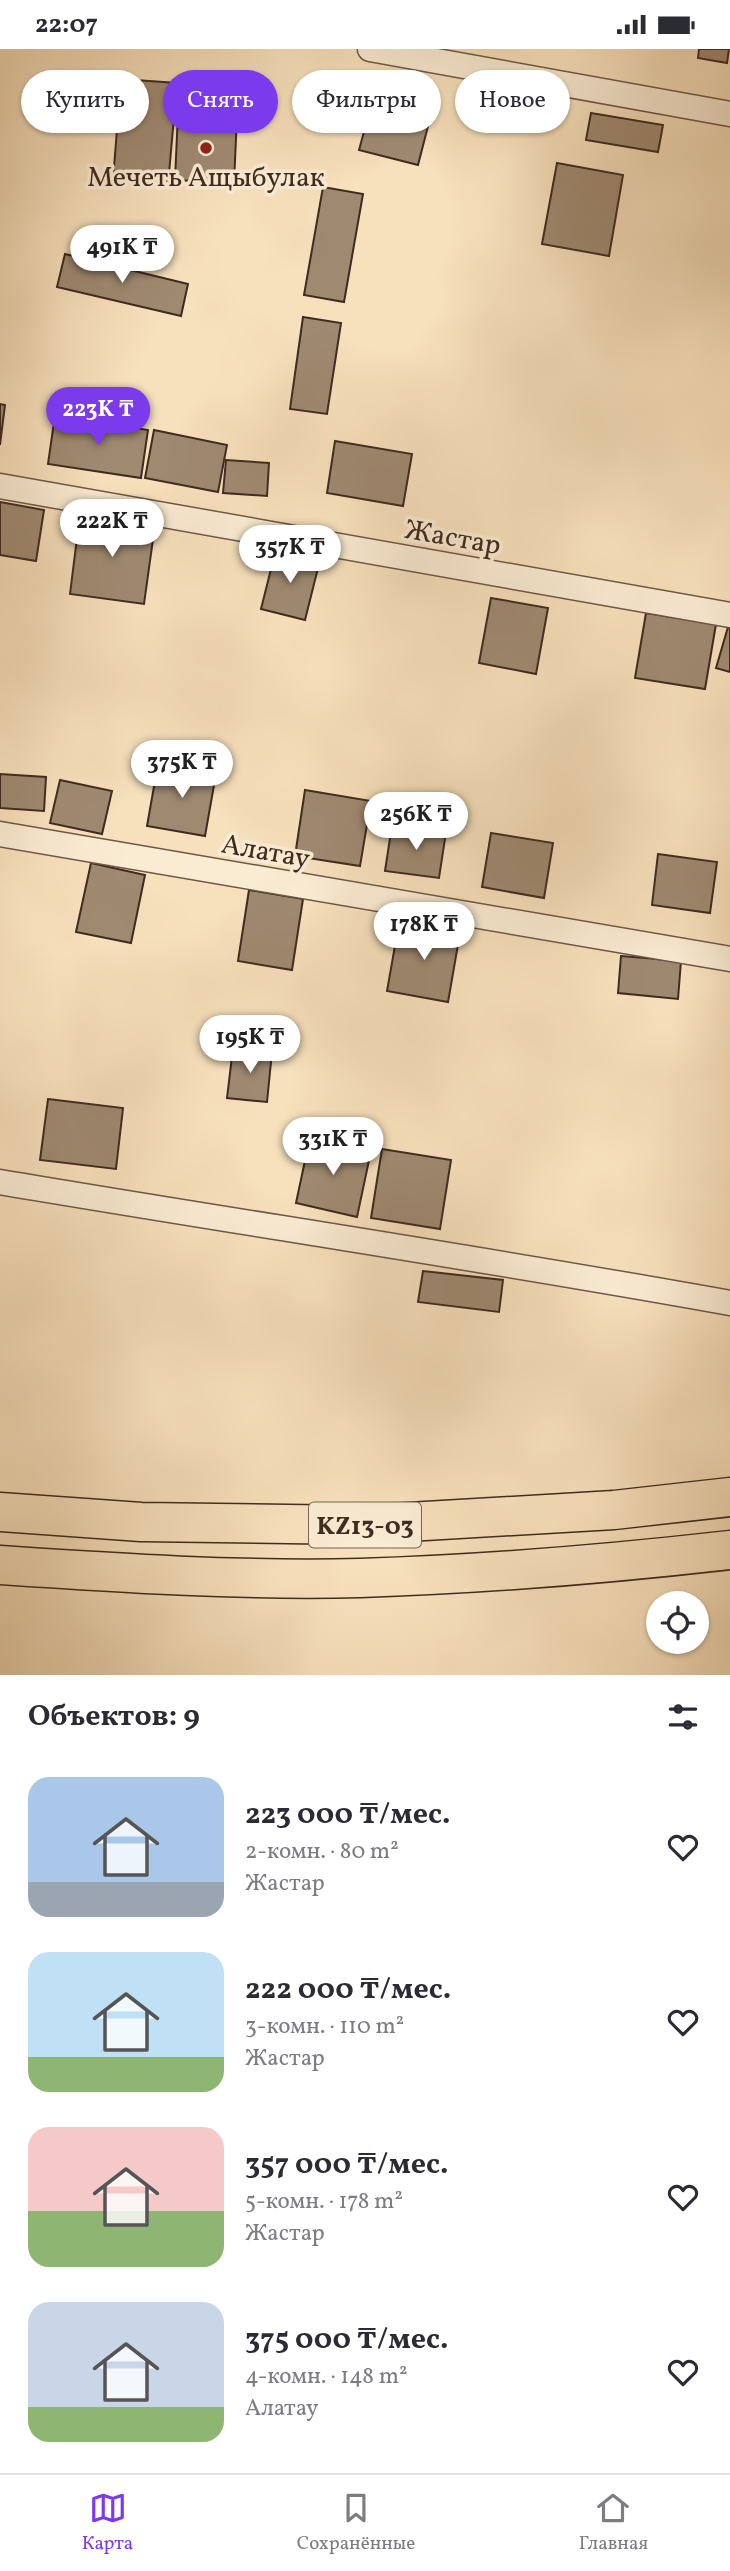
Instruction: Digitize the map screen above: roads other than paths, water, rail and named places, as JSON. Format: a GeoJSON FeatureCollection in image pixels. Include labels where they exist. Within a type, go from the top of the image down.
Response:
{"type":"FeatureCollection","features":[{"type":"Feature","properties":{"kind":"highway","name":"KZ13-03"},"geometry":{"type":"LineString","coordinates":[[0,1512],[141,1522],[357,1525],[614,1510],[730,1497]]}},
{"type":"Feature","properties":{"kind":"highway","name":"KZ13-03"},"geometry":{"type":"LineString","coordinates":[[0,1565],[139,1574],[359,1578],[618,1563],[730,1550]]}},
{"type":"Feature","properties":{"kind":"street"},"geometry":{"type":"LineString","coordinates":[[370,49],[730,114]]}},
{"type":"Feature","properties":{"kind":"street","name":"Жастар"},"geometry":{"type":"LineString","coordinates":[[0,486],[730,615]]}},
{"type":"Feature","properties":{"kind":"street","name":"Алатау"},"geometry":{"type":"LineString","coordinates":[[0,834],[730,959]]}},
{"type":"Feature","properties":{"kind":"street"},"geometry":{"type":"LineString","coordinates":[[0,1182],[368,1244],[462,1255],[730,1303]]}},
{"type":"Feature","properties":{"kind":"place","name":"Мечеть Ащыбулак"},"geometry":{"type":"Point","coordinates":[206,148]}}]}
